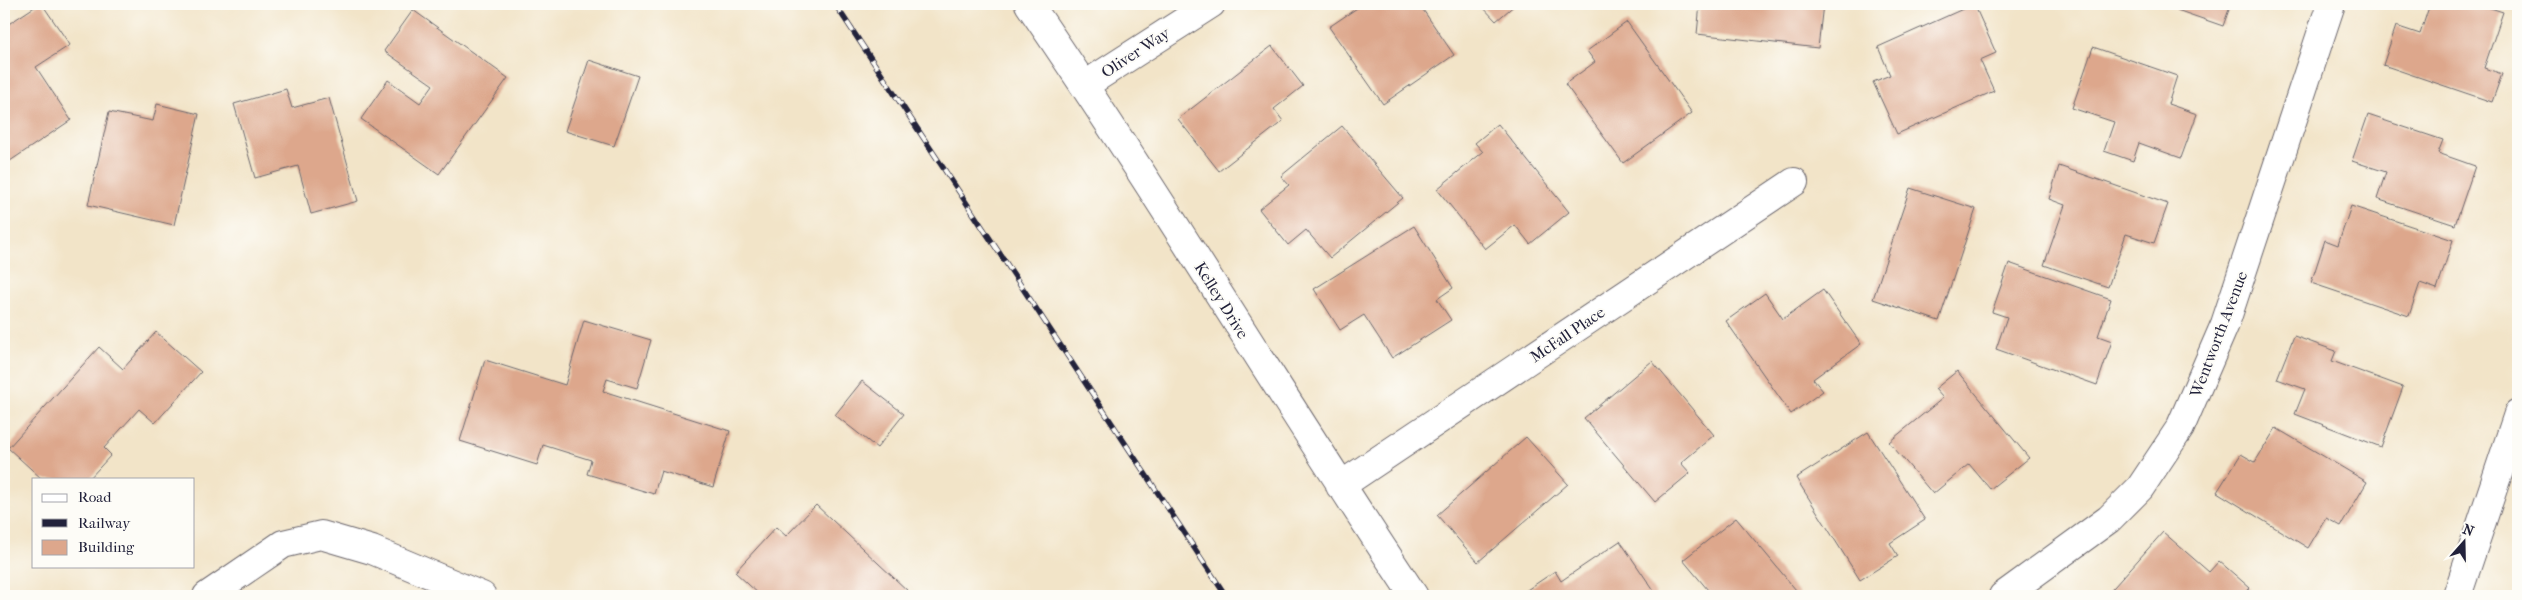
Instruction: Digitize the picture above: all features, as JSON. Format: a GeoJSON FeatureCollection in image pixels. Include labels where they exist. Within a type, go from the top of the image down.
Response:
{"type":"FeatureCollection","features":[{"type":"Feature","properties":{"kind":"street","name":"Kelley Drive"},"geometry":{"type":"LineString","coordinates":[[1029,4],[1085,85],[1340,486],[1414,596]]}},
{"type":"Feature","properties":{"kind":"street","name":"Oliver Way"},"geometry":{"type":"LineString","coordinates":[[1085,85],[1211,4]]}},
{"type":"Feature","properties":{"kind":"street","name":"Wentworth Avenue"},"geometry":{"type":"LineString","coordinates":[[2003,596],[2109,519],[2140,488],[2180,428],[2225,324],[2331,4]]}},
{"type":"Feature","properties":{"kind":"street","name":"McFall Place"},"geometry":{"type":"LineString","coordinates":[[1340,486],[1794,182]]}},
{"type":"Feature","properties":{"kind":"street"},"geometry":{"type":"LineString","coordinates":[[2457,596],[2518,414]]}},
{"type":"Feature","properties":{"kind":"street"},"geometry":{"type":"LineString","coordinates":[[207,596],[283,544],[322,535],[372,550],[482,596]]}},
{"type":"Feature","properties":{"kind":"building"},"geometry":{"type":"Polygon","coordinates":[[[39,4],[42,4],[70,45],[36,67],[71,120],[10,161],[4,152],[4,27],[39,4]]]}},
{"type":"Feature","properties":{"kind":"building"},"geometry":{"type":"Polygon","coordinates":[[[1363,4],[1419,4],[1454,55],[1383,104],[1329,27],[1363,4]]]}},
{"type":"Feature","properties":{"kind":"building"},"geometry":{"type":"Polygon","coordinates":[[[1480,4],[1516,4],[1496,21],[1480,4]]]}},
{"type":"Feature","properties":{"kind":"building"},"geometry":{"type":"Polygon","coordinates":[[[1700,4],[1823,4],[1818,48],[1697,34],[1700,4]]]}},
{"type":"Feature","properties":{"kind":"building"},"geometry":{"type":"Polygon","coordinates":[[[1974,4],[1996,53],[1980,60],[1994,91],[1897,134],[1873,82],[1890,75],[1878,47],[1974,4]]]}},
{"type":"Feature","properties":{"kind":"building"},"geometry":{"type":"Polygon","coordinates":[[[2179,4],[2231,4],[2223,26],[2177,10],[2179,4]]]}},
{"type":"Feature","properties":{"kind":"building"},"geometry":{"type":"Polygon","coordinates":[[[2430,4],[2478,4],[2503,12],[2484,68],[2502,74],[2492,102],[2383,65],[2396,26],[2420,34],[2430,4]]]}},
{"type":"Feature","properties":{"kind":"building"},"geometry":{"type":"Polygon","coordinates":[[[413,10],[508,78],[439,174],[361,119],[388,80],[420,103],[433,85],[384,51],[413,10]]]}},
{"type":"Feature","properties":{"kind":"building"},"geometry":{"type":"Polygon","coordinates":[[[1627,22],[1692,113],[1623,163],[1565,84],[1595,62],[1587,51],[1627,22]]]}},
{"type":"Feature","properties":{"kind":"building"},"geometry":{"type":"Polygon","coordinates":[[[1272,46],[1303,86],[1274,109],[1283,121],[1219,171],[1178,119],[1272,46]]]}},
{"type":"Feature","properties":{"kind":"building"},"geometry":{"type":"Polygon","coordinates":[[[2093,47],[2177,76],[2168,104],[2197,114],[2181,158],[2139,143],[2133,161],[2104,151],[2114,122],[2072,108],[2093,47]]]}},
{"type":"Feature","properties":{"kind":"building"},"geometry":{"type":"Polygon","coordinates":[[[589,60],[638,76],[614,146],[565,131],[589,60]]]}},
{"type":"Feature","properties":{"kind":"building"},"geometry":{"type":"Polygon","coordinates":[[[286,89],[292,108],[329,98],[358,201],[311,214],[298,166],[255,178],[234,104],[286,89]]]}},
{"type":"Feature","properties":{"kind":"building"},"geometry":{"type":"Polygon","coordinates":[[[157,104],[199,114],[174,225],[88,205],[109,112],[153,121],[157,104]]]}},
{"type":"Feature","properties":{"kind":"building"},"geometry":{"type":"Polygon","coordinates":[[[2368,115],[2443,140],[2438,153],[2475,166],[2455,225],[2377,199],[2386,172],[2352,161],[2368,115]]]}},
{"type":"Feature","properties":{"kind":"building"},"geometry":{"type":"Polygon","coordinates":[[[1498,124],[1569,212],[1530,244],[1515,225],[1485,249],[1437,189],[1483,152],[1475,143],[1498,124]]]}},
{"type":"Feature","properties":{"kind":"building"},"geometry":{"type":"Polygon","coordinates":[[[1342,126],[1403,198],[1330,258],[1306,230],[1288,245],[1259,209],[1289,185],[1281,176],[1342,126]]]}},
{"type":"Feature","properties":{"kind":"building"},"geometry":{"type":"Polygon","coordinates":[[[2059,166],[2168,204],[2154,243],[2126,234],[2108,287],[2044,265],[2065,205],[2049,199],[2059,166]]]}},
{"type":"Feature","properties":{"kind":"building"},"geometry":{"type":"Polygon","coordinates":[[[1910,188],[1976,209],[1939,321],[1873,299],[1910,188]]]}},
{"type":"Feature","properties":{"kind":"building"},"geometry":{"type":"Polygon","coordinates":[[[2351,206],[2453,240],[2437,289],[2420,283],[2409,316],[2311,283],[2325,240],[2338,245],[2351,206]]]}},
{"type":"Feature","properties":{"kind":"building"},"geometry":{"type":"Polygon","coordinates":[[[1414,226],[1453,288],[1437,299],[1451,320],[1392,358],[1364,315],[1340,330],[1314,289],[1414,226]]]}},
{"type":"Feature","properties":{"kind":"building"},"geometry":{"type":"Polygon","coordinates":[[[2009,263],[2111,299],[2098,336],[2112,341],[2097,385],[1996,349],[2007,317],[1992,312],[2009,263]]]}},
{"type":"Feature","properties":{"kind":"building"},"geometry":{"type":"Polygon","coordinates":[[[1823,290],[1861,344],[1813,379],[1823,391],[1791,414],[1726,321],[1765,293],[1783,319],[1823,290]]]}},
{"type":"Feature","properties":{"kind":"building"},"geometry":{"type":"Polygon","coordinates":[[[584,320],[651,340],[637,388],[607,379],[603,391],[730,431],[713,487],[661,471],[654,494],[587,474],[591,460],[543,445],[537,465],[460,441],[485,360],[565,385],[584,320]]]}},
{"type":"Feature","properties":{"kind":"building"},"geometry":{"type":"Polygon","coordinates":[[[156,332],[201,372],[155,423],[139,409],[104,448],[111,455],[90,478],[41,478],[8,448],[99,347],[123,369],[156,332]]]}},
{"type":"Feature","properties":{"kind":"building"},"geometry":{"type":"Polygon","coordinates":[[[2294,336],[2336,351],[2332,361],[2403,387],[2381,447],[2295,414],[2305,389],[2277,379],[2294,336]]]}},
{"type":"Feature","properties":{"kind":"building"},"geometry":{"type":"Polygon","coordinates":[[[1652,361],[1714,435],[1681,463],[1690,473],[1655,502],[1584,418],[1652,361]]]}},
{"type":"Feature","properties":{"kind":"building"},"geometry":{"type":"Polygon","coordinates":[[[1957,371],[2029,458],[1990,489],[1969,464],[1933,494],[1889,442],[1943,398],[1935,389],[1957,371]]]}},
{"type":"Feature","properties":{"kind":"building"},"geometry":{"type":"Polygon","coordinates":[[[862,381],[904,414],[877,448],[835,415],[862,381]]]}},
{"type":"Feature","properties":{"kind":"building"},"geometry":{"type":"Polygon","coordinates":[[[2276,428],[2367,482],[2341,526],[2326,518],[2308,548],[2217,492],[2241,454],[2255,462],[2276,428]]]}},
{"type":"Feature","properties":{"kind":"building"},"geometry":{"type":"Polygon","coordinates":[[[1868,432],[1925,520],[1890,543],[1898,556],[1860,580],[1796,478],[1868,432]]]}},
{"type":"Feature","properties":{"kind":"building"},"geometry":{"type":"Polygon","coordinates":[[[1526,437],[1568,484],[1478,562],[1437,515],[1526,437]]]}},
{"type":"Feature","properties":{"kind":"building"},"geometry":{"type":"Polygon","coordinates":[[[816,505],[909,592],[906,596],[761,596],[735,572],[776,527],[786,536],[816,505]]]}},
{"type":"Feature","properties":{"kind":"building"},"geometry":{"type":"Polygon","coordinates":[[[1736,518],[1801,596],[1713,596],[1683,560],[1736,518]]]}},
{"type":"Feature","properties":{"kind":"building"},"geometry":{"type":"Polygon","coordinates":[[[2163,532],[2209,572],[2219,561],[2250,588],[2243,596],[2106,596],[2163,532]]]}},
{"type":"Feature","properties":{"kind":"building"},"geometry":{"type":"Polygon","coordinates":[[[1620,541],[1656,594],[1653,596],[1518,596],[1555,571],[1561,581],[1620,541]]]}},
{"type":"Feature","properties":{"kind":"railway"},"geometry":{"type":"LineString","coordinates":[[835,4],[1226,596]]}}]}
